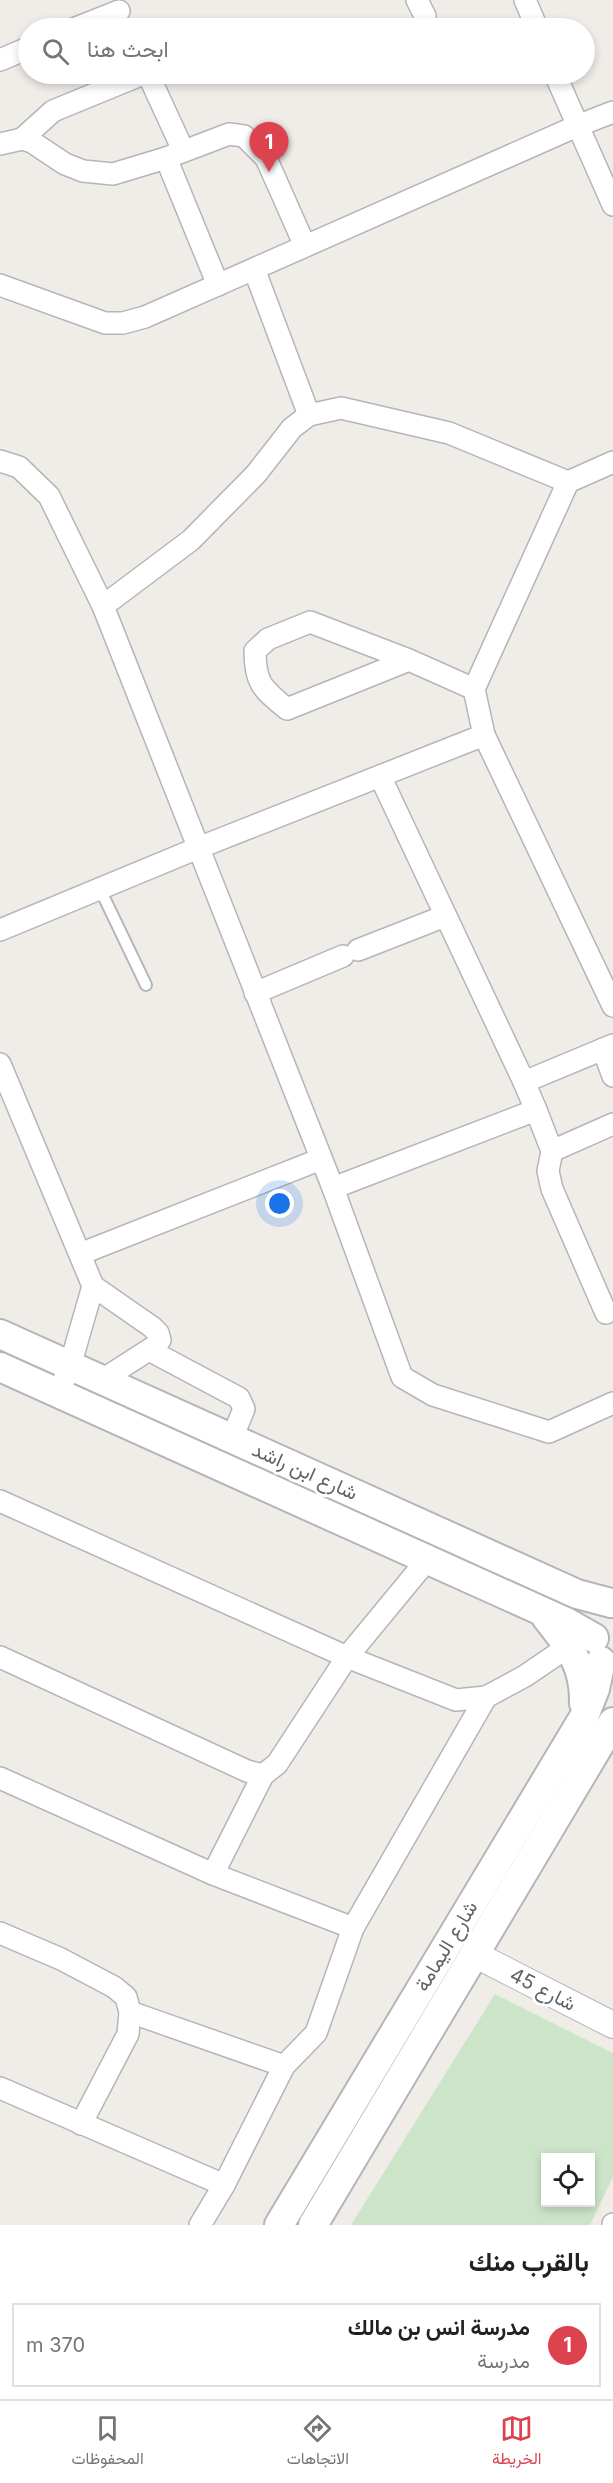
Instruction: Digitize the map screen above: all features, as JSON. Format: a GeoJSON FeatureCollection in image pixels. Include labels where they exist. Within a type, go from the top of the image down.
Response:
{"type":"FeatureCollection","features":[{"type":"Feature","properties":{"kind":"main road","name":"شارع ابن راشد"},"geometry":{"type":"LineString","coordinates":[[0,1334],[577,1594],[612,1603]]}},
{"type":"Feature","properties":{"kind":"main road","name":"شارع ابن راشد"},"geometry":{"type":"LineString","coordinates":[[0,1367],[541,1611],[594,1655]]}},
{"type":"Feature","properties":{"kind":"main road","name":"شارع اليمامة"},"geometry":{"type":"LineString","coordinates":[[279,2225],[584,1716],[595,1689],[594,1655],[599,1619],[612,1603]]}},
{"type":"Feature","properties":{"kind":"main road","name":"شارع اليمامة"},"geometry":{"type":"LineString","coordinates":[[313,2225],[582,1770],[613,1722]]}},
{"type":"Feature","properties":{"kind":"main road"},"geometry":{"type":"LineString","coordinates":[[582,1770],[613,1743]]}},
{"type":"Feature","properties":{"kind":"street"},"geometry":{"type":"LineString","coordinates":[[525,0],[533,18]]}},
{"type":"Feature","properties":{"kind":"street"},"geometry":{"type":"LineString","coordinates":[[106,18],[121,13]]}},
{"type":"Feature","properties":{"kind":"street"},"geometry":{"type":"LineString","coordinates":[[0,60],[18,52]]}},
{"type":"Feature","properties":{"kind":"street"},"geometry":{"type":"LineString","coordinates":[[0,144],[22,139],[53,111],[119,84]]}},
{"type":"Feature","properties":{"kind":"street"},"geometry":{"type":"LineString","coordinates":[[151,84],[218,285]]}},
{"type":"Feature","properties":{"kind":"street"},"geometry":{"type":"LineString","coordinates":[[559,84],[613,205]]}},
{"type":"Feature","properties":{"kind":"street"},"geometry":{"type":"LineString","coordinates":[[0,285],[105,323],[123,323],[145,317],[613,112]]}},
{"type":"Feature","properties":{"kind":"street"},"geometry":{"type":"LineString","coordinates":[[22,139],[32,142],[64,164],[83,171],[113,174],[230,134],[244,136],[266,158],[305,246]]}},
{"type":"Feature","properties":{"kind":"street"},"geometry":{"type":"LineString","coordinates":[[254,269],[309,415]]}},
{"type":"Feature","properties":{"kind":"street"},"geometry":{"type":"LineString","coordinates":[[103,606],[190,540],[256,474],[292,428],[309,415],[341,408],[449,434],[568,482]]}},
{"type":"Feature","properties":{"kind":"street"},"geometry":{"type":"LineString","coordinates":[[0,461],[19,466],[49,496],[103,606],[333,1188],[402,1377],[433,1395],[549,1432],[613,1403]]}},
{"type":"Feature","properties":{"kind":"street"},"geometry":{"type":"LineString","coordinates":[[613,462],[568,482],[474,689],[484,735],[613,1006]]}},
{"type":"Feature","properties":{"kind":"street"},"geometry":{"type":"LineString","coordinates":[[409,660],[287,709],[266,692],[255,673],[255,651],[268,639],[310,622],[409,660],[474,689]]}},
{"type":"Feature","properties":{"kind":"street"},"geometry":{"type":"LineString","coordinates":[[0,930],[198,848],[484,735]]}},
{"type":"Feature","properties":{"kind":"street"},"geometry":{"type":"LineString","coordinates":[[380,776],[536,1110],[552,1151],[548,1171],[552,1189],[606,1312]]}},
{"type":"Feature","properties":{"kind":"street"},"geometry":{"type":"LineString","coordinates":[[255,993],[446,916]]}},
{"type":"Feature","properties":{"kind":"street"},"geometry":{"type":"LineString","coordinates":[[524,1082],[608,1047],[613,1076]]}},
{"type":"Feature","properties":{"kind":"street"},"geometry":{"type":"LineString","coordinates":[[0,1064],[93,1286],[158,1333],[160,1340],[149,1350],[102,1380]]}},
{"type":"Feature","properties":{"kind":"street"},"geometry":{"type":"LineString","coordinates":[[333,1188],[536,1110]]}},
{"type":"Feature","properties":{"kind":"street"},"geometry":{"type":"LineString","coordinates":[[552,1151],[613,1124]]}},
{"type":"Feature","properties":{"kind":"street"},"geometry":{"type":"LineString","coordinates":[[80,1254],[321,1159]]}},
{"type":"Feature","properties":{"kind":"street"},"geometry":{"type":"LineString","coordinates":[[58,1394],[70,1366],[93,1286]]}},
{"type":"Feature","properties":{"kind":"street"},"geometry":{"type":"LineString","coordinates":[[149,1350],[239,1398],[244,1409],[231,1438]]}},
{"type":"Feature","properties":{"kind":"street"},"geometry":{"type":"LineString","coordinates":[[0,1501],[347,1657],[456,1700],[486,1697],[525,1676],[594,1655]]}},
{"type":"Feature","properties":{"kind":"street"},"geometry":{"type":"LineString","coordinates":[[213,1874],[263,1775],[278,1764],[347,1657],[427,1560]]}},
{"type":"Feature","properties":{"kind":"street"},"geometry":{"type":"LineString","coordinates":[[0,1657],[247,1772],[263,1775]]}},
{"type":"Feature","properties":{"kind":"street"},"geometry":{"type":"LineString","coordinates":[[200,2225],[224,2185],[284,2066],[316,2033],[353,1929],[486,1697]]}},
{"type":"Feature","properties":{"kind":"street"},"geometry":{"type":"LineString","coordinates":[[0,1778],[213,1874],[353,1929]]}},
{"type":"Feature","properties":{"kind":"street"},"geometry":{"type":"LineString","coordinates":[[0,1933],[61,1959],[114,1987],[126,1997],[130,2012],[128,2034],[81,2124]]}},
{"type":"Feature","properties":{"kind":"street","name":"شارع 45"},"geometry":{"type":"LineString","coordinates":[[474,1954],[613,2025]]}},
{"type":"Feature","properties":{"kind":"street"},"geometry":{"type":"LineString","coordinates":[[130,2012],[284,2066]]}},
{"type":"Feature","properties":{"kind":"street"},"geometry":{"type":"LineString","coordinates":[[0,2088],[224,2185]]}},
{"type":"Feature","properties":{"kind":"lane"},"geometry":{"type":"LineString","coordinates":[[100,889],[147,985]]}},
{"type":"Feature","properties":{"kind":"green space"},"geometry":{"type":"Polygon","coordinates":[[[495,1994],[613,2053],[613,2177],[590,2225],[351,2225],[495,1994]]]}},
{"type":"Feature","properties":{"kind":"place","name":"مدرسة انس بن مالك"},"geometry":{"type":"Point","coordinates":[269,172]}}]}
